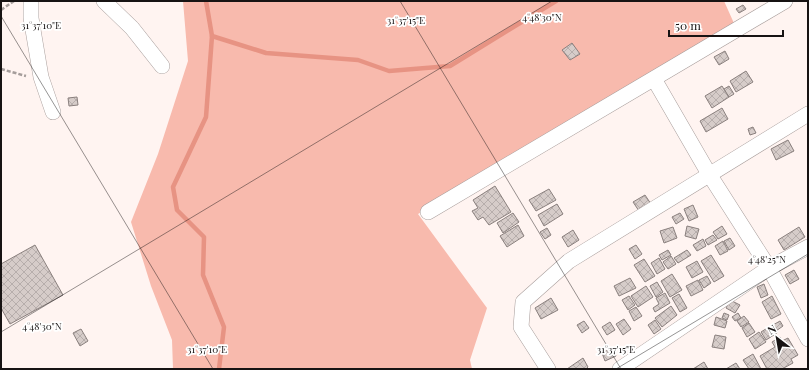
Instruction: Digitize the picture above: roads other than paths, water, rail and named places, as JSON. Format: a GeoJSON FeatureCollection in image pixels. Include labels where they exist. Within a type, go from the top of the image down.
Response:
{"type":"FeatureCollection","features":[{"type":"Feature","properties":{"kind":"street"},"geometry":{"type":"LineString","coordinates":[[30,1],[31,18],[41,78],[53,112]]}},
{"type":"Feature","properties":{"kind":"street"},"geometry":{"type":"LineString","coordinates":[[104,1],[132,28],[162,66]]}},
{"type":"Feature","properties":{"kind":"street"},"geometry":{"type":"LineString","coordinates":[[428,212],[785,1]]}},
{"type":"Feature","properties":{"kind":"street"},"geometry":{"type":"LineString","coordinates":[[654,79],[709,174],[769,268],[808,339]]}},
{"type":"Feature","properties":{"kind":"street"},"geometry":{"type":"LineString","coordinates":[[548,369],[521,327],[523,302],[569,261],[808,114]]}},
{"type":"Feature","properties":{"kind":"street"},"geometry":{"type":"LineString","coordinates":[[620,369],[769,268],[808,246]]}},
{"type":"Feature","properties":{"kind":"waterway"},"geometry":{"type":"LineString","coordinates":[[206,1],[212,36],[206,117],[173,187],[177,210],[204,237],[203,275],[224,327],[219,369]]}},
{"type":"Feature","properties":{"kind":"waterway"},"geometry":{"type":"LineString","coordinates":[[212,36],[266,53],[358,60],[389,71],[450,66],[556,1]]}}]}
